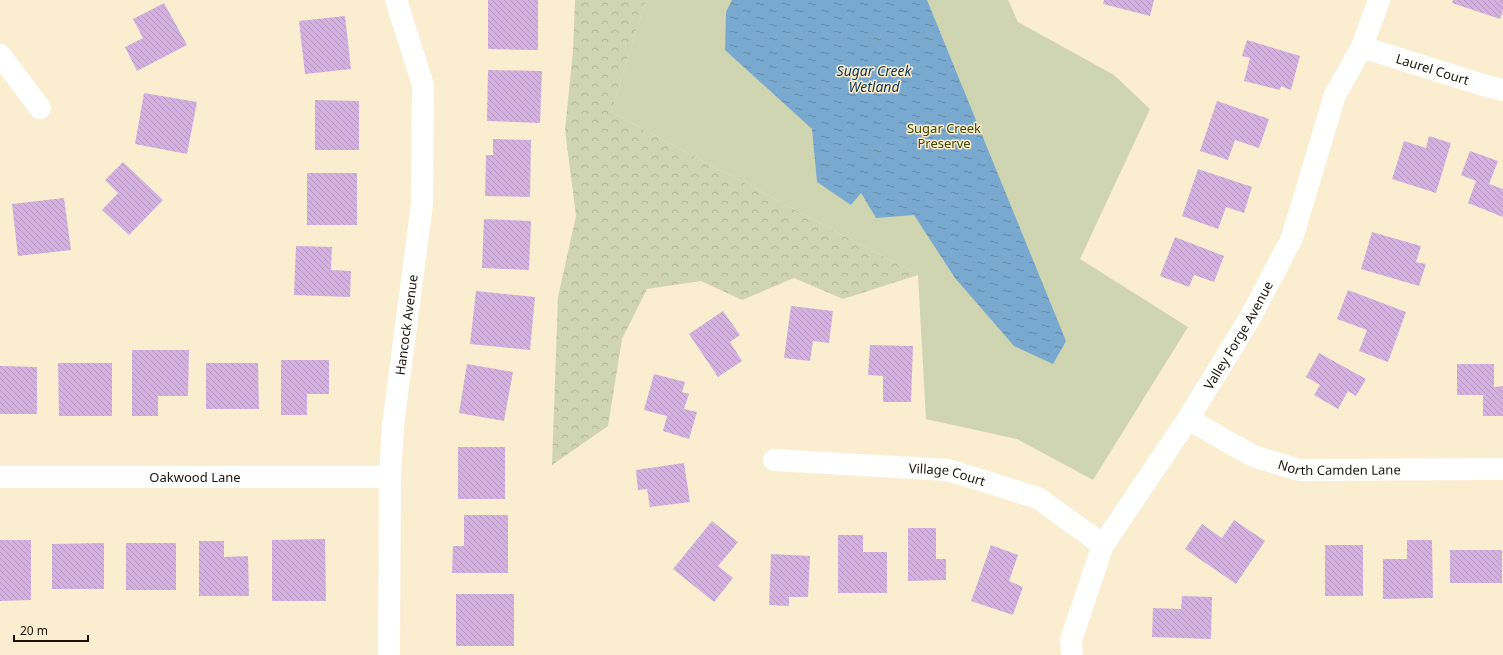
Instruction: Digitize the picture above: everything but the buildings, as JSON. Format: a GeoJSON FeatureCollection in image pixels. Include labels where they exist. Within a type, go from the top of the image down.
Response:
{"type":"FeatureCollection","features":[{"type":"Feature","properties":{"kind":"street","name":"Hancock Avenue"},"geometry":{"type":"LineString","coordinates":[[389,655],[390,477],[393,425],[422,204],[423,85],[396,0]]}},
{"type":"Feature","properties":{"kind":"street","name":"Valley Forge Avenue"},"geometry":{"type":"LineString","coordinates":[[1072,655],[1071,640],[1103,546],[1188,419],[1250,318],[1292,238],[1335,95],[1362,47],[1379,0]]}},
{"type":"Feature","properties":{"kind":"street","name":"Laurel Court"},"geometry":{"type":"LineString","coordinates":[[1362,47],[1503,90]]}},
{"type":"Feature","properties":{"kind":"street"},"geometry":{"type":"LineString","coordinates":[[0,55],[40,108]]}},
{"type":"Feature","properties":{"kind":"street","name":"North Camden Lane"},"geometry":{"type":"LineString","coordinates":[[1188,419],[1253,456],[1299,470],[1503,469]]}},
{"type":"Feature","properties":{"kind":"street","name":"Village Court"},"geometry":{"type":"LineString","coordinates":[[774,460],[948,470],[1038,498],[1103,546]]}},
{"type":"Feature","properties":{"kind":"street","name":"Oakwood Lane"},"geometry":{"type":"LineString","coordinates":[[0,477],[390,477]]}},
{"type":"Feature","properties":{"kind":"green space"},"geometry":{"type":"Polygon","coordinates":[[[575,0],[646,0],[611,112],[918,275],[843,299],[794,278],[742,300],[701,281],[647,289],[622,339],[608,426],[552,465],[558,297],[576,216],[565,130],[573,51],[575,0]]]}},
{"type":"Feature","properties":{"kind":"green space","name":"Sugar Creek Preserve"},"geometry":{"type":"Polygon","coordinates":[[[646,0],[1008,0],[1018,22],[1114,75],[1150,109],[1080,259],[1188,327],[1093,480],[1017,439],[926,419],[918,275],[611,112],[646,0]]]}},
{"type":"Feature","properties":{"kind":"water","name":"Sugar Creek Wetland"},"geometry":{"type":"Polygon","coordinates":[[[732,0],[927,0],[1066,341],[1053,364],[1014,346],[955,278],[914,215],[876,218],[861,193],[851,205],[817,182],[812,129],[725,50],[726,12],[732,0]]]}}]}
